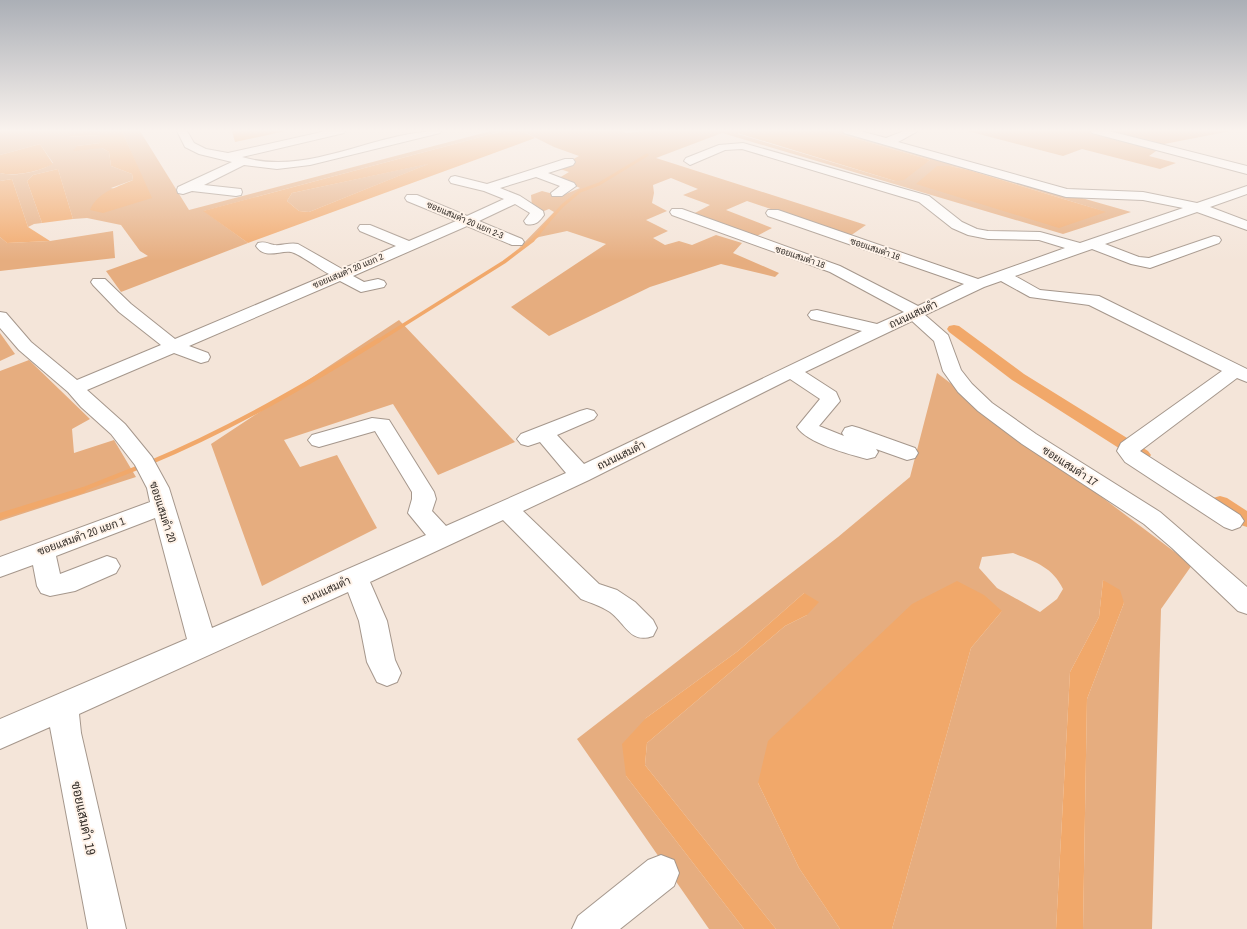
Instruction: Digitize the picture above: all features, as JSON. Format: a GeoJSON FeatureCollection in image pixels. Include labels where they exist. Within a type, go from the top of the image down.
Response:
{"type":"FeatureCollection","features":[{"type":"Feature","properties":{"kind":"street"},"geometry":{"type":"LineString","coordinates":[[216,174],[189,187],[236,192]]}},
{"type":"Feature","properties":{"kind":"street"},"geometry":{"type":"LineString","coordinates":[[488,188],[533,174]]}},
{"type":"Feature","properties":{"kind":"street"},"geometry":{"type":"LineString","coordinates":[[541,174],[570,186],[557,193]]}},
{"type":"Feature","properties":{"kind":"street"},"geometry":{"type":"LineString","coordinates":[[840,174],[924,199],[957,225],[973,232],[988,235],[1004,234],[1040,236],[1085,246],[1136,261],[1150,263],[1214,240]]}},
{"type":"Feature","properties":{"kind":"street"},"geometry":{"type":"LineString","coordinates":[[1001,174],[1066,193],[1143,196],[1197,207],[1247,226]]}},
{"type":"Feature","properties":{"kind":"street"},"geometry":{"type":"LineString","coordinates":[[455,180],[488,188],[515,199],[536,212],[537,215],[532,221]]}},
{"type":"Feature","properties":{"kind":"street","name":"ถนนแสมดำ"},"geometry":{"type":"LineString","coordinates":[[0,734],[203,645],[581,475],[791,371],[978,284],[1247,190]]}},
{"type":"Feature","properties":{"kind":"street","name":"ซอยแสมดำ 20 แยก 2-3"},"geometry":{"type":"LineString","coordinates":[[412,198],[517,242]]}},
{"type":"Feature","properties":{"kind":"street","name":"ซอยแสมดำ 20 แยก 2"},"geometry":{"type":"LineString","coordinates":[[76,388],[262,307],[467,221],[515,199]]}},
{"type":"Feature","properties":{"kind":"street","name":"ซอยแสมดำ 18"},"geometry":{"type":"LineString","coordinates":[[677,212],[835,269],[857,279],[915,313]]}},
{"type":"Feature","properties":{"kind":"street","name":"ซอยแสมดำ 16"},"geometry":{"type":"LineString","coordinates":[[773,213],[978,284]]}},
{"type":"Feature","properties":{"kind":"street"},"geometry":{"type":"LineString","coordinates":[[365,228],[408,246]]}},
{"type":"Feature","properties":{"kind":"street"},"geometry":{"type":"LineString","coordinates":[[263,246],[274,250],[293,247],[361,286],[366,287],[378,284]]}},
{"type":"Feature","properties":{"kind":"street"},"geometry":{"type":"LineString","coordinates":[[1001,275],[1036,294],[1093,300],[1241,374],[1128,450],[1133,457],[1232,521]]}},
{"type":"Feature","properties":{"kind":"street"},"geometry":{"type":"LineString","coordinates":[[99,282],[125,308],[173,346],[201,357]]}},
{"type":"Feature","properties":{"kind":"street"},"geometry":{"type":"LineString","coordinates":[[243,298],[262,307]]}},
{"type":"Feature","properties":{"kind":"street","name":"ซอยแสมดำ 17"},"geometry":{"type":"LineString","coordinates":[[915,313],[942,340],[952,371],[965,388],[985,407],[1029,439],[1152,518],[1181,542],[1247,603]]}},
{"type":"Feature","properties":{"kind":"street"},"geometry":{"type":"LineString","coordinates":[[817,315],[879,330]]}},
{"type":"Feature","properties":{"kind":"street","name":"ซอยแสมดำ 20"},"geometry":{"type":"LineString","coordinates":[[0,317],[25,346],[76,388],[88,403],[118,429],[146,466],[158,488],[203,645]]}},
{"type":"Feature","properties":{"kind":"street"},"geometry":{"type":"LineString","coordinates":[[791,371],[829,396],[830,401],[806,427],[810,430],[867,452]]}},
{"type":"Feature","properties":{"kind":"street"},"geometry":{"type":"LineString","coordinates":[[581,475],[537,436],[587,415]]}},
{"type":"Feature","properties":{"kind":"street"},"geometry":{"type":"LineString","coordinates":[[813,419],[907,453]]}},
{"type":"Feature","properties":{"kind":"street"},"geometry":{"type":"LineString","coordinates":[[319,440],[372,424],[382,425],[388,432],[423,492],[424,498],[420,513],[442,537]]}},
{"type":"Feature","properties":{"kind":"street","name":"ซอยแสมดำ 20 แยก 1"},"geometry":{"type":"LineString","coordinates":[[0,567],[42,550],[163,506]]}},
{"type":"Feature","properties":{"kind":"street"},"geometry":{"type":"LineString","coordinates":[[506,509],[590,592],[606,596],[622,605],[643,628]]}},
{"type":"Feature","properties":{"kind":"street"},"geometry":{"type":"LineString","coordinates":[[42,550],[50,586],[66,584],[107,566]]}},
{"type":"Feature","properties":{"kind":"street"},"geometry":{"type":"LineString","coordinates":[[355,577],[373,621],[382,662],[387,673]]}},
{"type":"Feature","properties":{"kind":"street","name":"ซอยแสมดำ 19"},"geometry":{"type":"LineString","coordinates":[[63,706],[66,732],[107,929]]}},
{"type":"Feature","properties":{"kind":"street"},"geometry":{"type":"LineString","coordinates":[[591,929],[661,873]]}},
{"type":"Feature","properties":{"kind":"shaded area"},"geometry":{"type":"Polygon","coordinates":[[[0,174],[36,174],[27,181],[42,223],[34,224],[28,227],[12,179],[0,181],[0,174]]]}},
{"type":"Feature","properties":{"kind":"shaded area"},"geometry":{"type":"Polygon","coordinates":[[[60,174],[132,174],[133,180],[111,188],[151,198],[141,174],[167,174],[189,210],[325,174],[341,174],[204,211],[248,243],[121,292],[106,271],[148,256],[140,251],[121,225],[87,218],[73,219],[60,174]]]}},
{"type":"Feature","properties":{"kind":"shaded area"},"geometry":{"type":"Polygon","coordinates":[[[60,174],[73,219],[42,223],[27,181],[33,175],[60,174]]]}},
{"type":"Feature","properties":{"kind":"shaded area"},"geometry":{"type":"Polygon","coordinates":[[[132,174],[141,174],[152,198],[103,213],[90,210],[93,204],[102,195],[133,180],[132,174]]]}},
{"type":"Feature","properties":{"kind":"shaded area"},"geometry":{"type":"Polygon","coordinates":[[[340,174],[379,174],[292,193],[287,201],[299,211],[309,212],[402,174],[436,174],[248,243],[203,211],[340,174]]]}},
{"type":"Feature","properties":{"kind":"shaded area"},"geometry":{"type":"Polygon","coordinates":[[[378,174],[403,174],[309,212],[299,211],[287,201],[292,193],[378,174]]]}},
{"type":"Feature","properties":{"kind":"shaded area"},"geometry":{"type":"Polygon","coordinates":[[[565,174],[707,174],[866,225],[850,236],[747,201],[726,210],[772,228],[755,237],[693,214],[710,205],[683,195],[698,189],[671,178],[653,185],[654,193],[652,203],[667,211],[646,220],[668,231],[653,238],[665,245],[679,241],[692,245],[716,235],[742,243],[733,253],[779,273],[775,277],[721,264],[650,287],[549,336],[511,307],[606,244],[567,231],[539,237],[519,248],[554,212],[549,209],[544,211],[532,206],[531,195],[542,191],[561,196],[580,188],[559,178],[565,174]]]}},
{"type":"Feature","properties":{"kind":"shaded area"},"geometry":{"type":"Polygon","coordinates":[[[862,174],[873,174],[895,181],[906,174],[978,174],[1106,212],[983,174],[999,174],[1131,212],[1063,234],[862,174]]]}},
{"type":"Feature","properties":{"kind":"shaded area"},"geometry":{"type":"Polygon","coordinates":[[[873,174],[911,174],[904,180],[895,181],[873,174]]]}},
{"type":"Feature","properties":{"kind":"shaded area"},"geometry":{"type":"Polygon","coordinates":[[[927,174],[983,174],[1106,212],[1059,228],[916,184],[927,174]]]}},
{"type":"Feature","properties":{"kind":"shaded area"},"geometry":{"type":"Polygon","coordinates":[[[12,179],[28,227],[50,241],[7,243],[0,237],[0,181],[12,179]]]}},
{"type":"Feature","properties":{"kind":"shaded area"},"geometry":{"type":"Polygon","coordinates":[[[113,231],[115,258],[0,271],[0,237],[7,243],[50,241],[113,231]]]}},
{"type":"Feature","properties":{"kind":"shaded area"},"geometry":{"type":"Polygon","coordinates":[[[399,320],[515,442],[438,475],[393,404],[284,440],[300,467],[337,455],[377,528],[262,586],[211,444],[399,320]]]}},
{"type":"Feature","properties":{"kind":"shaded area"},"geometry":{"type":"Polygon","coordinates":[[[0,333],[15,354],[0,361],[0,333]]]}},
{"type":"Feature","properties":{"kind":"shaded area"},"geometry":{"type":"Polygon","coordinates":[[[29,360],[90,419],[72,429],[74,453],[114,440],[136,477],[0,521],[0,371],[29,360]]]}},
{"type":"Feature","properties":{"kind":"shaded area"},"geometry":{"type":"Polygon","coordinates":[[[937,373],[1192,565],[1161,609],[1152,929],[1083,929],[1087,699],[1124,603],[1103,580],[1099,617],[1070,672],[1056,929],[892,929],[971,648],[1002,611],[758,783],[799,868],[840,929],[776,929],[645,765],[647,743],[785,626],[807,615],[804,593],[738,651],[646,718],[626,776],[744,929],[709,929],[577,739],[838,537],[910,477],[937,373]],[[1013,553],[982,557],[979,568],[997,588],[1040,612],[1057,599],[1063,589],[1059,581],[1048,570],[1035,562],[1013,553]]]}},
{"type":"Feature","properties":{"kind":"shaded area"},"geometry":{"type":"Polygon","coordinates":[[[1103,580],[1120,590],[1124,603],[1087,699],[1083,929],[1056,929],[1070,672],[1099,617],[1103,580]]]}},
{"type":"Feature","properties":{"kind":"shaded area"},"geometry":{"type":"Polygon","coordinates":[[[957,581],[984,595],[1002,611],[971,648],[892,929],[840,929],[799,868],[758,783],[768,741],[912,604],[957,581]]]}},
{"type":"Feature","properties":{"kind":"shaded area"},"geometry":{"type":"Polygon","coordinates":[[[804,593],[819,602],[807,615],[785,626],[647,743],[645,765],[776,929],[744,929],[626,776],[622,744],[646,718],[738,651],[804,593]]]}},
{"type":"Feature","properties":{"kind":"waterway"},"geometry":{"type":"LineString","coordinates":[[547,223],[562,206],[580,191],[599,184],[615,174]]}},
{"type":"Feature","properties":{"kind":"waterway"},"geometry":{"type":"LineString","coordinates":[[378,341],[504,262],[533,240],[548,222]]}},
{"type":"Feature","properties":{"kind":"waterway"},"geometry":{"type":"LineString","coordinates":[[954,329],[1018,377],[1142,455]]}},
{"type":"Feature","properties":{"kind":"waterway"},"geometry":{"type":"LineString","coordinates":[[149,463],[208,436],[267,406],[324,374],[379,340]]}},
{"type":"Feature","properties":{"kind":"waterway"},"geometry":{"type":"LineString","coordinates":[[79,491],[142,466]]}},
{"type":"Feature","properties":{"kind":"waterway"},"geometry":{"type":"LineString","coordinates":[[0,516],[83,490]]}},
{"type":"Feature","properties":{"kind":"waterway"},"geometry":{"type":"LineString","coordinates":[[1220,503],[1247,520]]}}]}
